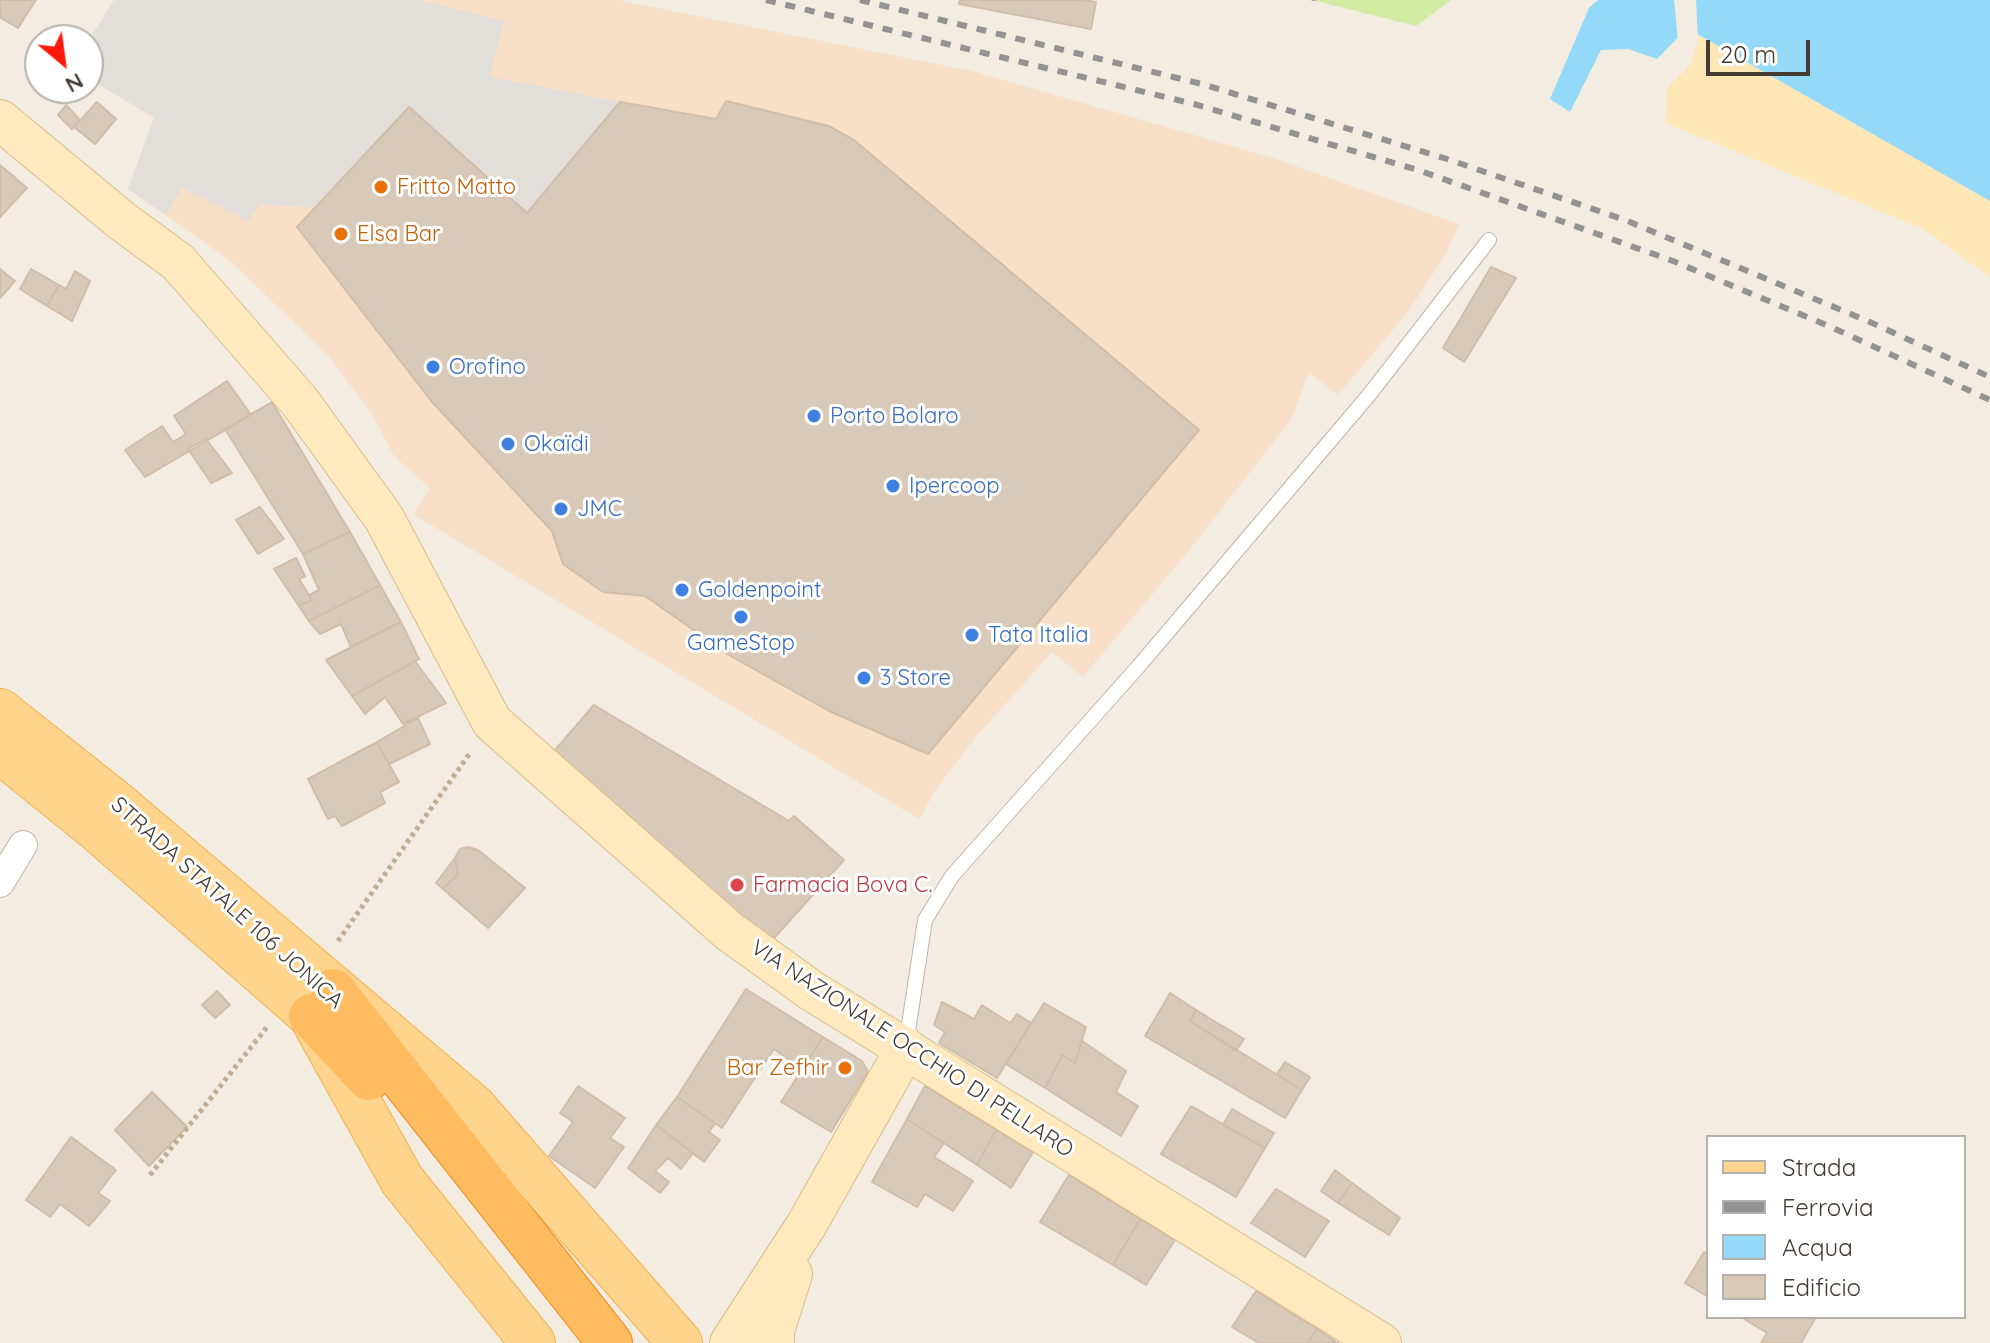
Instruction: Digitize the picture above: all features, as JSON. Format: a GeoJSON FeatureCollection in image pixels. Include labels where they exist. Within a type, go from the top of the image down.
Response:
{"type":"FeatureCollection","features":[{"type":"Feature","properties":{"kind":"highway","name":"STRADA STATALE 106 JONICA"},"geometry":{"type":"LineString","coordinates":[[313,993],[574,1343]]}},
{"type":"Feature","properties":{"kind":"highway","name":"STRADA STATALE 106 JONICA"},"geometry":{"type":"LineString","coordinates":[[313,993],[610,1343]]}},
{"type":"Feature","properties":{"kind":"main road","name":"STRADA STATALE 106 JONICA"},"geometry":{"type":"LineString","coordinates":[[0,711],[116,803],[313,993]]}},
{"type":"Feature","properties":{"kind":"main road","name":"STRADA STATALE 106 JONICA"},"geometry":{"type":"LineString","coordinates":[[0,751],[93,826],[313,993]]}},
{"type":"Feature","properties":{"kind":"main road"},"geometry":{"type":"LineString","coordinates":[[313,993],[402,1180],[533,1343]]}},
{"type":"Feature","properties":{"kind":"main road"},"geometry":{"type":"LineString","coordinates":[[313,993],[473,1106],[680,1343]]}},
{"type":"Feature","properties":{"kind":"street","name":"VIA NAZIONALE OCCHIO DI PELLARO"},"geometry":{"type":"LineString","coordinates":[[0,120],[122,221],[178,262],[300,402],[384,518],[492,722],[730,932],[812,991],[1381,1343]]}},
{"type":"Feature","properties":{"kind":"street"},"geometry":{"type":"LineString","coordinates":[[0,883],[23,845]]}},
{"type":"Feature","properties":{"kind":"street"},"geometry":{"type":"LineString","coordinates":[[730,1343],[807,1224],[906,1048]]}},
{"type":"Feature","properties":{"kind":"street"},"geometry":{"type":"LineString","coordinates":[[774,1343],[774,1331],[807,1224]]}},
{"type":"Feature","properties":{"kind":"lane"},"geometry":{"type":"LineString","coordinates":[[906,1048],[925,920],[952,876],[1138,667],[1339,431],[1489,240]]}},
{"type":"Feature","properties":{"kind":"path"},"geometry":{"type":"LineString","coordinates":[[150,1175],[313,993],[492,722]]}},
{"type":"Feature","properties":{"kind":"shaded area"},"geometry":{"type":"Polygon","coordinates":[[[114,0],[618,0],[972,71],[1270,157],[1459,224],[1447,252],[1408,312],[1338,395],[1309,373],[1291,420],[1187,553],[1083,677],[1052,652],[974,739],[937,788],[919,819],[413,514],[430,488],[394,456],[373,416],[329,356],[229,260],[128,189],[154,118],[104,88],[104,24],[99,24],[114,0]]]}},
{"type":"Feature","properties":{"kind":"shaded area"},"geometry":{"type":"Polygon","coordinates":[[[114,0],[419,0],[504,21],[490,77],[620,102],[527,213],[409,107],[312,208],[260,204],[248,221],[182,188],[166,215],[128,189],[154,117],[104,87],[104,24],[99,24],[114,0]]]}},
{"type":"Feature","properties":{"kind":"green space"},"geometry":{"type":"Polygon","coordinates":[[[1312,0],[1451,0],[1416,26],[1312,0]]]}},
{"type":"Feature","properties":{"kind":"sand"},"geometry":{"type":"Polygon","coordinates":[[[1699,35],[1990,201],[1990,277],[1923,229],[1666,123],[1667,88],[1691,64],[1699,35]]]}},
{"type":"Feature","properties":{"kind":"water"},"geometry":{"type":"Polygon","coordinates":[[[1598,0],[1990,0],[1990,201],[1687,28],[1657,59],[1628,49],[1601,50],[1570,112],[1550,99],[1589,8],[1598,0]]]}},
{"type":"Feature","properties":{"kind":"pier"},"geometry":{"type":"Polygon","coordinates":[[[1674,0],[1696,0],[1698,38],[1687,32],[1678,41],[1674,0]]]}},
{"type":"Feature","properties":{"kind":"building"},"geometry":{"type":"Polygon","coordinates":[[[0,0],[36,0],[18,28],[0,17],[0,0]]]}},
{"type":"Feature","properties":{"kind":"building"},"geometry":{"type":"Polygon","coordinates":[[[960,0],[1096,2],[1091,29],[959,4],[960,0]]]}},
{"type":"Feature","properties":{"kind":"building","name":"Porto Bolaro"},"geometry":{"type":"Polygon","coordinates":[[[726,101],[829,126],[854,140],[1199,430],[928,754],[829,711],[729,655],[645,596],[603,592],[563,564],[552,531],[432,402],[297,227],[409,107],[527,213],[620,102],[716,119],[726,101]]]}},
{"type":"Feature","properties":{"kind":"building"},"geometry":{"type":"Polygon","coordinates":[[[95,104],[116,119],[95,144],[74,127],[95,104]]]}},
{"type":"Feature","properties":{"kind":"building"},"geometry":{"type":"Polygon","coordinates":[[[66,105],[80,120],[72,129],[58,115],[66,105]]]}},
{"type":"Feature","properties":{"kind":"building"},"geometry":{"type":"Polygon","coordinates":[[[0,165],[27,188],[0,217],[0,165]]]}},
{"type":"Feature","properties":{"kind":"building"},"geometry":{"type":"Polygon","coordinates":[[[1491,267],[1516,278],[1464,362],[1443,348],[1491,267]]]}},
{"type":"Feature","properties":{"kind":"building"},"geometry":{"type":"Polygon","coordinates":[[[0,269],[15,281],[0,298],[0,269]]]}},
{"type":"Feature","properties":{"kind":"building"},"geometry":{"type":"Polygon","coordinates":[[[31,269],[59,285],[47,306],[20,289],[31,269]]]}},
{"type":"Feature","properties":{"kind":"building"},"geometry":{"type":"Polygon","coordinates":[[[75,271],[90,281],[72,321],[47,306],[59,285],[66,289],[75,271]]]}},
{"type":"Feature","properties":{"kind":"building"},"geometry":{"type":"Polygon","coordinates":[[[227,381],[251,415],[145,477],[125,450],[162,426],[173,442],[186,434],[174,416],[227,381]]]}},
{"type":"Feature","properties":{"kind":"building"},"geometry":{"type":"Polygon","coordinates":[[[272,402],[350,532],[303,554],[225,429],[272,402]]]}},
{"type":"Feature","properties":{"kind":"building"},"geometry":{"type":"Polygon","coordinates":[[[206,439],[232,473],[211,483],[188,449],[206,439]]]}},
{"type":"Feature","properties":{"kind":"building"},"geometry":{"type":"Polygon","coordinates":[[[260,507],[284,539],[258,554],[236,520],[260,507]]]}},
{"type":"Feature","properties":{"kind":"building"},"geometry":{"type":"Polygon","coordinates":[[[350,532],[380,585],[309,621],[299,606],[312,600],[309,595],[319,590],[303,554],[350,532]]]}},
{"type":"Feature","properties":{"kind":"building"},"geometry":{"type":"Polygon","coordinates":[[[296,558],[305,576],[299,579],[312,600],[299,606],[274,569],[296,558]]]}},
{"type":"Feature","properties":{"kind":"building"},"geometry":{"type":"Polygon","coordinates":[[[380,585],[401,622],[351,647],[341,624],[320,634],[309,621],[380,585]]]}},
{"type":"Feature","properties":{"kind":"building"},"geometry":{"type":"Polygon","coordinates":[[[401,622],[419,659],[352,696],[326,660],[401,622]]]}},
{"type":"Feature","properties":{"kind":"building"},"geometry":{"type":"Polygon","coordinates":[[[415,661],[446,703],[403,724],[385,697],[365,714],[352,696],[415,661]]]}},
{"type":"Feature","properties":{"kind":"building"},"geometry":{"type":"Polygon","coordinates":[[[594,705],[789,821],[794,816],[844,860],[767,946],[549,757],[594,705]]]}},
{"type":"Feature","properties":{"kind":"building"},"geometry":{"type":"Polygon","coordinates":[[[418,718],[430,744],[389,764],[377,742],[418,718]]]}},
{"type":"Feature","properties":{"kind":"building"},"geometry":{"type":"Polygon","coordinates":[[[377,742],[399,782],[380,792],[385,803],[342,826],[335,816],[328,819],[308,779],[377,742]]]}},
{"type":"Feature","properties":{"kind":"building"},"geometry":{"type":"Polygon","coordinates":[[[468,847],[478,850],[525,888],[488,928],[443,889],[458,874],[455,858],[460,849],[468,847]]]}},
{"type":"Feature","properties":{"kind":"building"},"geometry":{"type":"Polygon","coordinates":[[[455,858],[458,874],[443,889],[436,883],[455,858]]]}},
{"type":"Feature","properties":{"kind":"building"},"geometry":{"type":"Polygon","coordinates":[[[746,989],[823,1037],[802,1069],[774,1049],[722,1128],[677,1097],[746,989]]]}},
{"type":"Feature","properties":{"kind":"building"},"geometry":{"type":"Polygon","coordinates":[[[217,991],[230,1005],[215,1018],[202,1005],[217,991]]]}},
{"type":"Feature","properties":{"kind":"building"},"geometry":{"type":"Polygon","coordinates":[[[1170,993],[1196,1010],[1190,1021],[1302,1090],[1285,1118],[1145,1036],[1170,993]]]}},
{"type":"Feature","properties":{"kind":"building"},"geometry":{"type":"Polygon","coordinates":[[[942,1002],[974,1019],[982,1005],[1010,1023],[1017,1014],[1031,1023],[997,1078],[939,1043],[945,1032],[934,1025],[942,1002]]]}},
{"type":"Feature","properties":{"kind":"building"},"geometry":{"type":"Polygon","coordinates":[[[1044,1003],[1086,1027],[1075,1063],[1062,1055],[1045,1088],[1006,1064],[1044,1003]]]}},
{"type":"Feature","properties":{"kind":"building"},"geometry":{"type":"Polygon","coordinates":[[[1196,1010],[1244,1039],[1236,1051],[1190,1021],[1196,1010]]]}},
{"type":"Feature","properties":{"kind":"building"},"geometry":{"type":"Polygon","coordinates":[[[823,1037],[862,1061],[868,1072],[831,1132],[781,1102],[823,1037]]]}},
{"type":"Feature","properties":{"kind":"building"},"geometry":{"type":"Polygon","coordinates":[[[1082,1041],[1126,1071],[1116,1092],[1138,1106],[1121,1136],[1045,1088],[1062,1055],[1075,1063],[1082,1041]]]}},
{"type":"Feature","properties":{"kind":"building"},"geometry":{"type":"Polygon","coordinates":[[[1285,1062],[1310,1077],[1302,1090],[1277,1074],[1285,1062]]]}},
{"type":"Feature","properties":{"kind":"building"},"geometry":{"type":"Polygon","coordinates":[[[578,1086],[625,1118],[610,1138],[624,1147],[595,1188],[549,1156],[573,1122],[560,1113],[578,1086]]]}},
{"type":"Feature","properties":{"kind":"building"},"geometry":{"type":"Polygon","coordinates":[[[925,1086],[996,1130],[977,1165],[907,1119],[925,1086]]]}},
{"type":"Feature","properties":{"kind":"building"},"geometry":{"type":"Polygon","coordinates":[[[152,1092],[187,1127],[149,1166],[115,1130],[152,1092]]]}},
{"type":"Feature","properties":{"kind":"building"},"geometry":{"type":"Polygon","coordinates":[[[677,1097],[715,1123],[709,1132],[720,1140],[704,1162],[656,1125],[677,1097]]]}},
{"type":"Feature","properties":{"kind":"building"},"geometry":{"type":"Polygon","coordinates":[[[1191,1106],[1265,1148],[1236,1197],[1161,1154],[1191,1106]]]}},
{"type":"Feature","properties":{"kind":"building"},"geometry":{"type":"Polygon","coordinates":[[[1232,1109],[1274,1133],[1265,1148],[1223,1125],[1232,1109]]]}},
{"type":"Feature","properties":{"kind":"building"},"geometry":{"type":"Polygon","coordinates":[[[907,1119],[944,1143],[934,1157],[973,1181],[953,1211],[925,1194],[917,1207],[872,1182],[907,1119]]]}},
{"type":"Feature","properties":{"kind":"building"},"geometry":{"type":"Polygon","coordinates":[[[656,1125],[693,1153],[681,1169],[668,1158],[655,1171],[669,1182],[660,1193],[628,1168],[656,1125]]]}},
{"type":"Feature","properties":{"kind":"building"},"geometry":{"type":"Polygon","coordinates":[[[996,1130],[1033,1152],[1011,1188],[977,1165],[996,1130]]]}},
{"type":"Feature","properties":{"kind":"building"},"geometry":{"type":"Polygon","coordinates":[[[71,1137],[116,1170],[98,1193],[110,1201],[89,1226],[60,1204],[50,1217],[26,1200],[71,1137]]]}},
{"type":"Feature","properties":{"kind":"building"},"geometry":{"type":"Polygon","coordinates":[[[1335,1170],[1352,1183],[1338,1203],[1321,1191],[1335,1170]]]}},
{"type":"Feature","properties":{"kind":"building"},"geometry":{"type":"Polygon","coordinates":[[[1069,1175],[1140,1219],[1113,1265],[1040,1222],[1069,1175]]]}},
{"type":"Feature","properties":{"kind":"building"},"geometry":{"type":"Polygon","coordinates":[[[1352,1183],[1400,1218],[1389,1235],[1338,1203],[1352,1183]]]}},
{"type":"Feature","properties":{"kind":"building"},"geometry":{"type":"Polygon","coordinates":[[[1276,1189],[1329,1221],[1305,1257],[1251,1223],[1276,1189]]]}},
{"type":"Feature","properties":{"kind":"building"},"geometry":{"type":"Polygon","coordinates":[[[1140,1219],[1175,1240],[1146,1285],[1113,1265],[1140,1219]]]}},
{"type":"Feature","properties":{"kind":"building"},"geometry":{"type":"Polygon","coordinates":[[[1704,1252],[1706,1253],[1706,1296],[1685,1283],[1704,1252]]]}},
{"type":"Feature","properties":{"kind":"building"},"geometry":{"type":"Polygon","coordinates":[[[1256,1291],[1317,1329],[1308,1343],[1259,1343],[1232,1327],[1256,1291]]]}},
{"type":"Feature","properties":{"kind":"building"},"geometry":{"type":"Polygon","coordinates":[[[1744,1319],[1815,1319],[1801,1343],[1761,1343],[1767,1333],[1744,1319]]]}},
{"type":"Feature","properties":{"kind":"building"},"geometry":{"type":"Polygon","coordinates":[[[1317,1329],[1338,1343],[1308,1343],[1317,1329]]]}},
{"type":"Feature","properties":{"kind":"railway"},"geometry":{"type":"LineString","coordinates":[[766,0],[1194,104],[1421,171],[1673,261],[1831,327],[1990,400]]}},
{"type":"Feature","properties":{"kind":"railway"},"geometry":{"type":"LineString","coordinates":[[860,0],[1202,84],[1447,159],[1625,220],[1870,322],[1990,377]]}},
{"type":"Feature","properties":{"kind":"place","name":"Fritto Matto"},"geometry":{"type":"Point","coordinates":[381,187]}},
{"type":"Feature","properties":{"kind":"place","name":"Elsa Bar"},"geometry":{"type":"Point","coordinates":[341,234]}},
{"type":"Feature","properties":{"kind":"place","name":"Orofino"},"geometry":{"type":"Point","coordinates":[433,367]}},
{"type":"Feature","properties":{"kind":"place","name":"Porto Bolaro"},"geometry":{"type":"Point","coordinates":[814,416]}},
{"type":"Feature","properties":{"kind":"place","name":"Okaïdi"},"geometry":{"type":"Point","coordinates":[508,444]}},
{"type":"Feature","properties":{"kind":"place","name":"Ipercoop"},"geometry":{"type":"Point","coordinates":[893,486]}},
{"type":"Feature","properties":{"kind":"place","name":"JMC"},"geometry":{"type":"Point","coordinates":[561,509]}},
{"type":"Feature","properties":{"kind":"place","name":"Goldenpoint"},"geometry":{"type":"Point","coordinates":[682,590]}},
{"type":"Feature","properties":{"kind":"place","name":"GameStop"},"geometry":{"type":"Point","coordinates":[741,617]}},
{"type":"Feature","properties":{"kind":"place","name":"Tata Italia"},"geometry":{"type":"Point","coordinates":[972,635]}},
{"type":"Feature","properties":{"kind":"place","name":"3 Store"},"geometry":{"type":"Point","coordinates":[864,678]}},
{"type":"Feature","properties":{"kind":"place","name":"Farmacia Bova C."},"geometry":{"type":"Point","coordinates":[737,885]}},
{"type":"Feature","properties":{"kind":"place","name":"Bar Zefhir"},"geometry":{"type":"Point","coordinates":[845,1068]}}]}
